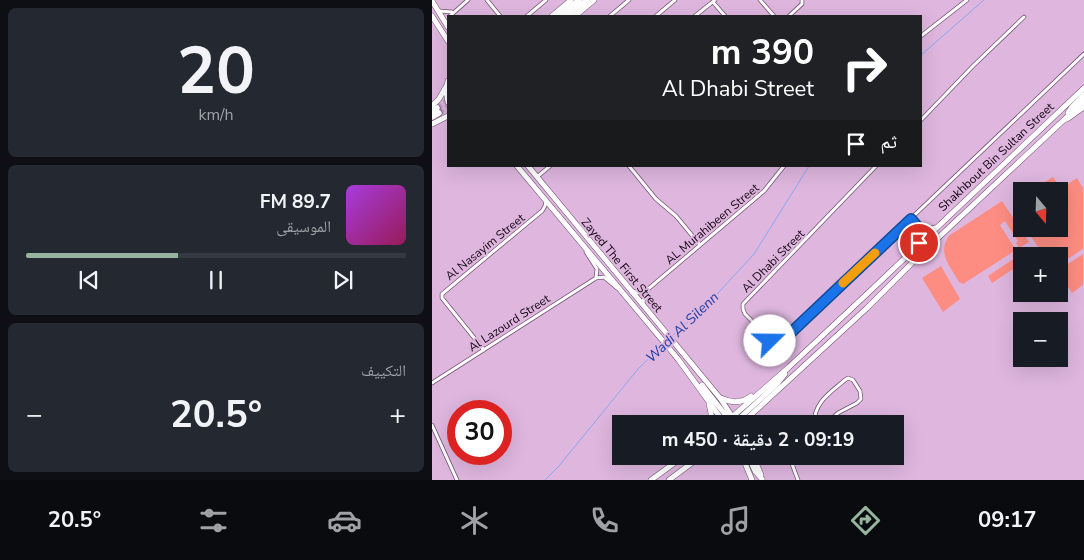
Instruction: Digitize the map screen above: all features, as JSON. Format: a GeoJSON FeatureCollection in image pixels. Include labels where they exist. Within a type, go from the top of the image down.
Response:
{"type":"FeatureCollection","features":[{"type":"Feature","properties":{"kind":"highway"},"geometry":{"type":"LineString","coordinates":[[560,15],[579,0]]}},
{"type":"Feature","properties":{"kind":"highway"},"geometry":{"type":"LineString","coordinates":[[568,15],[587,0]]}},
{"type":"Feature","properties":{"kind":"highway"},"geometry":{"type":"LineString","coordinates":[[432,117],[435,109]]}},
{"type":"Feature","properties":{"kind":"main road"},"geometry":{"type":"LineString","coordinates":[[553,15],[571,0]]}},
{"type":"Feature","properties":{"kind":"main road"},"geometry":{"type":"LineString","coordinates":[[576,15],[594,0]]}},
{"type":"Feature","properties":{"kind":"main road"},"geometry":{"type":"LineString","coordinates":[[432,1],[447,24]]}},
{"type":"Feature","properties":{"kind":"main road"},"geometry":{"type":"LineString","coordinates":[[432,16],[447,40]]}},
{"type":"Feature","properties":{"kind":"main road"},"geometry":{"type":"LineString","coordinates":[[435,109],[447,85]]}},
{"type":"Feature","properties":{"kind":"main road","name":"Shakhbout Bin Sultan Street"},"geometry":{"type":"LineString","coordinates":[[739,415],[1084,88]]}},
{"type":"Feature","properties":{"kind":"main road"},"geometry":{"type":"LineString","coordinates":[[1068,116],[1070,109],[1084,95]]}},
{"type":"Feature","properties":{"kind":"main road","name":"Shakhbout Bin Sultan Street"},"geometry":{"type":"LineString","coordinates":[[744,415],[767,400],[867,308],[927,248],[1084,100]]}},
{"type":"Feature","properties":{"kind":"main road"},"geometry":{"type":"LineString","coordinates":[[1060,123],[1084,107]]}},
{"type":"Feature","properties":{"kind":"main road"},"geometry":{"type":"LineString","coordinates":[[432,124],[447,116]]}},
{"type":"Feature","properties":{"kind":"main road","name":"Zayed The First Street"},"geometry":{"type":"LineString","coordinates":[[518,167],[724,415]]}},
{"type":"Feature","properties":{"kind":"main road","name":"Zayed The First Street"},"geometry":{"type":"LineString","coordinates":[[529,167],[720,398],[727,415]]}},
{"type":"Feature","properties":{"kind":"main road"},"geometry":{"type":"LineString","coordinates":[[720,398],[732,402],[746,400],[776,375],[789,367]]}},
{"type":"Feature","properties":{"kind":"main road"},"geometry":{"type":"LineString","coordinates":[[692,377],[701,384],[725,415]]}},
{"type":"Feature","properties":{"kind":"main road"},"geometry":{"type":"LineString","coordinates":[[708,398],[711,415]]}},
{"type":"Feature","properties":{"kind":"main road"},"geometry":{"type":"LineString","coordinates":[[756,415],[762,410],[767,400]]}},
{"type":"Feature","properties":{"kind":"main road"},"geometry":{"type":"LineString","coordinates":[[652,480],[672,465]]}},
{"type":"Feature","properties":{"kind":"main road"},"geometry":{"type":"LineString","coordinates":[[674,477],[686,465]]}},
{"type":"Feature","properties":{"kind":"main road"},"geometry":{"type":"LineString","coordinates":[[669,480],[689,465]]}},
{"type":"Feature","properties":{"kind":"main road"},"geometry":{"type":"LineString","coordinates":[[746,465],[752,480]]}},
{"type":"Feature","properties":{"kind":"main road"},"geometry":{"type":"LineString","coordinates":[[756,465],[763,479]]}},
{"type":"Feature","properties":{"kind":"street"},"geometry":{"type":"LineString","coordinates":[[438,11],[451,14],[468,0]]}},
{"type":"Feature","properties":{"kind":"street"},"geometry":{"type":"LineString","coordinates":[[487,0],[499,15]]}},
{"type":"Feature","properties":{"kind":"street"},"geometry":{"type":"LineString","coordinates":[[528,15],[546,0]]}},
{"type":"Feature","properties":{"kind":"street"},"geometry":{"type":"LineString","coordinates":[[611,15],[629,0]]}},
{"type":"Feature","properties":{"kind":"street"},"geometry":{"type":"LineString","coordinates":[[658,15],[674,0]]}},
{"type":"Feature","properties":{"kind":"street"},"geometry":{"type":"LineString","coordinates":[[760,0],[773,15]]}},
{"type":"Feature","properties":{"kind":"street"},"geometry":{"type":"LineString","coordinates":[[790,15],[802,4],[802,0]]}},
{"type":"Feature","properties":{"kind":"street"},"geometry":{"type":"LineString","coordinates":[[922,35],[967,0]]}},
{"type":"Feature","properties":{"kind":"street"},"geometry":{"type":"LineString","coordinates":[[696,15],[714,1],[724,15]]}},
{"type":"Feature","properties":{"kind":"street"},"geometry":{"type":"LineString","coordinates":[[922,119],[1024,17]]}},
{"type":"Feature","properties":{"kind":"street","name":"Al Dhabi Street"},"geometry":{"type":"LineString","coordinates":[[875,167],[745,302],[743,307],[745,314],[770,341],[781,342],[1084,54]]}},
{"type":"Feature","properties":{"kind":"street"},"geometry":{"type":"LineString","coordinates":[[537,177],[549,167]]}},
{"type":"Feature","properties":{"kind":"street"},"geometry":{"type":"LineString","coordinates":[[630,167],[656,199],[676,216],[700,245]]}},
{"type":"Feature","properties":{"kind":"street","name":"AL Murahibeen Street"},"geometry":{"type":"LineString","coordinates":[[647,290],[764,191],[783,167]]}},
{"type":"Feature","properties":{"kind":"street","name":"Al Nasayim Street"},"geometry":{"type":"LineString","coordinates":[[484,350],[442,298],[443,292],[542,212],[546,200]]}},
{"type":"Feature","properties":{"kind":"street","name":"Al Nasayim Street"},"geometry":{"type":"LineString","coordinates":[[542,212],[553,212],[558,216]]}},
{"type":"Feature","properties":{"kind":"street"},"geometry":{"type":"LineString","coordinates":[[911,219],[919,227],[921,235],[919,243]]}},
{"type":"Feature","properties":{"kind":"street"},"geometry":{"type":"LineString","coordinates":[[919,227],[928,229],[936,227]]}},
{"type":"Feature","properties":{"kind":"street"},"geometry":{"type":"LineString","coordinates":[[584,247],[597,269],[596,278],[604,277],[620,290]]}},
{"type":"Feature","properties":{"kind":"street","name":"Al Lazourd Street"},"geometry":{"type":"LineString","coordinates":[[432,383],[596,278]]}},
{"type":"Feature","properties":{"kind":"street"},"geometry":{"type":"LineString","coordinates":[[630,290],[639,293],[647,290]]}},
{"type":"Feature","properties":{"kind":"street"},"geometry":{"type":"LineString","coordinates":[[644,306],[644,297],[647,290]]}},
{"type":"Feature","properties":{"kind":"street"},"geometry":{"type":"LineString","coordinates":[[815,415],[820,402],[845,380],[851,378],[860,391],[861,399],[836,415]]}},
{"type":"Feature","properties":{"kind":"street"},"geometry":{"type":"LineString","coordinates":[[432,425],[457,480]]}},
{"type":"Feature","properties":{"kind":"street"},"geometry":{"type":"LineString","coordinates":[[792,465],[798,480]]}},
{"type":"Feature","properties":{"kind":"shaded area"},"geometry":{"type":"Polygon","coordinates":[[[1053,177],[1057,182],[1045,182],[1053,177]]]}},
{"type":"Feature","properties":{"kind":"shaded area"},"geometry":{"type":"Polygon","coordinates":[[[1077,178],[1083,188],[1083,249],[1068,259],[1068,247],[1038,247],[1032,238],[1068,238],[1068,184],[1077,178]]]}},
{"type":"Feature","properties":{"kind":"shaded area"},"geometry":{"type":"Polygon","coordinates":[[[1002,201],[1013,218],[1013,233],[1005,221],[1000,225],[1014,247],[1013,252],[963,284],[959,282],[944,253],[946,241],[950,235],[1002,201]]]}},
{"type":"Feature","properties":{"kind":"shaded area"},"geometry":{"type":"Polygon","coordinates":[[[1016,238],[1026,238],[1029,242],[1018,247],[1016,243],[1018,241],[1016,238]]]}},
{"type":"Feature","properties":{"kind":"shaded area"},"geometry":{"type":"Polygon","coordinates":[[[1083,254],[1083,285],[1072,293],[1068,287],[1068,264],[1083,254]]]}},
{"type":"Feature","properties":{"kind":"shaded area"},"geometry":{"type":"Polygon","coordinates":[[[1013,259],[1013,269],[992,283],[988,276],[1013,259]]]}},
{"type":"Feature","properties":{"kind":"shaded area"},"geometry":{"type":"Polygon","coordinates":[[[941,266],[960,299],[943,312],[922,278],[941,266]]]}},
{"type":"Feature","properties":{"kind":"waterway","name":"Wadi Al Silenn"},"geometry":{"type":"LineString","coordinates":[[922,54],[984,0]]}},
{"type":"Feature","properties":{"kind":"waterway","name":"Wadi Al Silenn"},"geometry":{"type":"LineString","coordinates":[[671,337],[708,304],[754,254],[808,167]]}},
{"type":"Feature","properties":{"kind":"waterway","name":"Wadi Al Silenn"},"geometry":{"type":"LineString","coordinates":[[545,480],[559,466],[638,369],[663,345]]}},
{"type":"Feature","properties":{"kind":"tunnel"},"geometry":{"type":"LineString","coordinates":[[437,108],[447,101]]}},
{"type":"Feature","properties":{"kind":"tunnel"},"geometry":{"type":"LineString","coordinates":[[439,113],[447,107]]}},
{"type":"Feature","properties":{"kind":"slow traffic"},"geometry":{"type":"LineString","coordinates":[[843,283],[875,253]]}},
{"type":"Feature","properties":{"kind":"route"},"geometry":{"type":"LineString","coordinates":[[770,341],[781,342],[911,219],[919,227],[921,235],[919,243]]}}]}
